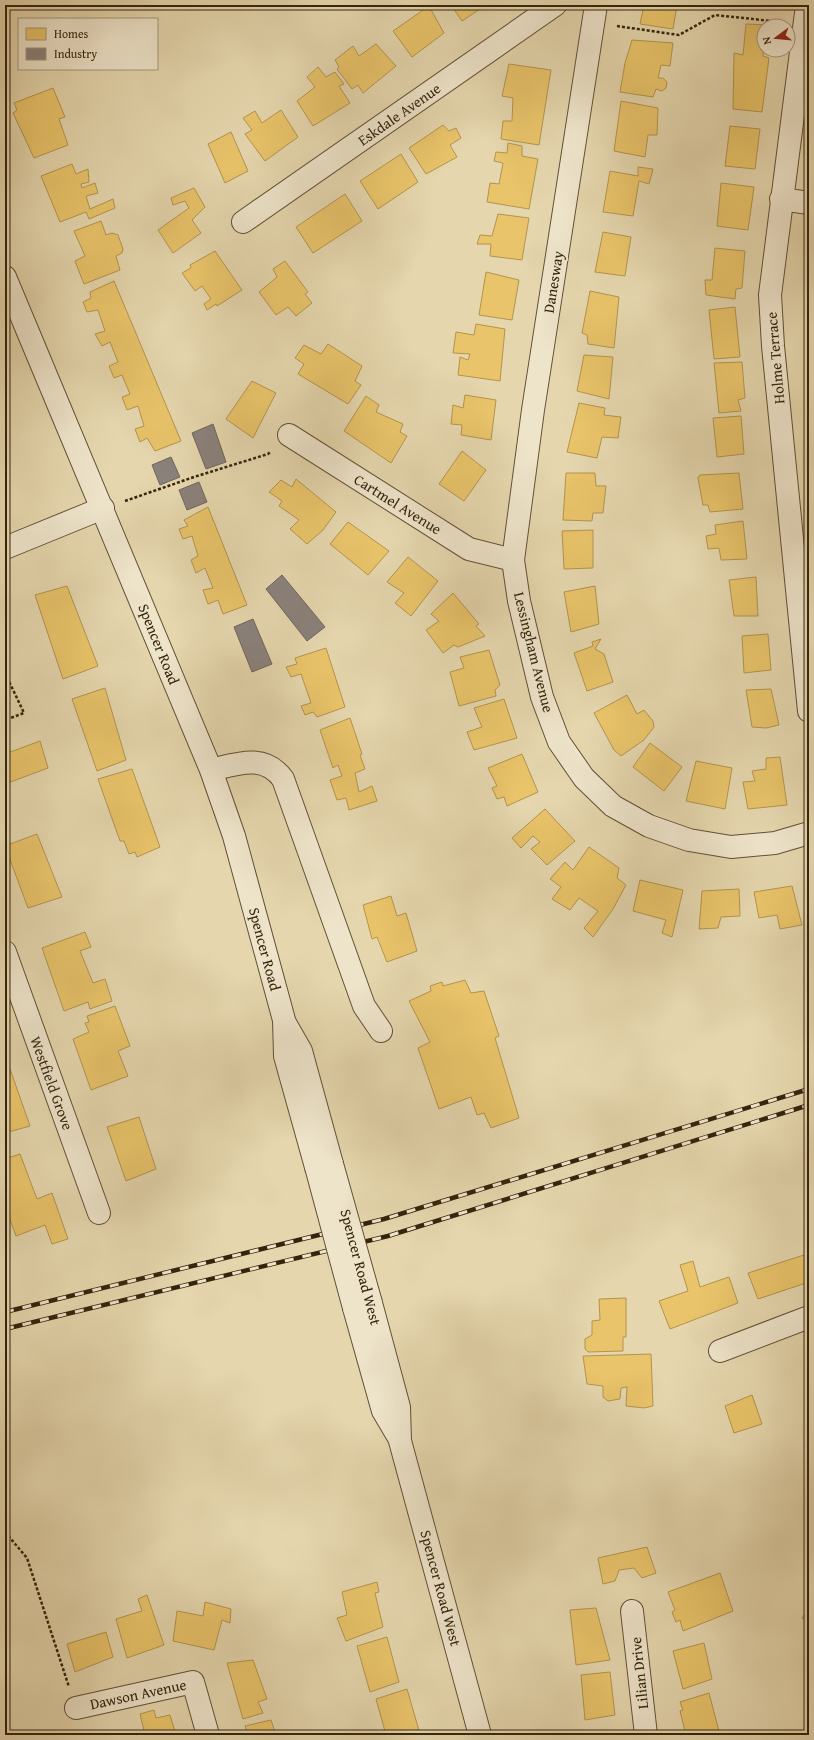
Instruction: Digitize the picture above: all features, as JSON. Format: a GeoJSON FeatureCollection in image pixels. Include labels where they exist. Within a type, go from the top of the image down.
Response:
{"type":"FeatureCollection","features":[{"type":"Feature","properties":{"kind":"street","name":"Eskdale Avenue"},"geometry":{"type":"LineString","coordinates":[[243,222],[555,5]]}},
{"type":"Feature","properties":{"kind":"street","name":"Danesway"},"geometry":{"type":"LineString","coordinates":[[513,560],[533,410],[595,14]]}},
{"type":"Feature","properties":{"kind":"street","name":"Holme Terrace"},"geometry":{"type":"LineString","coordinates":[[805,15],[770,295],[809,711]]}},
{"type":"Feature","properties":{"kind":"street"},"geometry":{"type":"LineString","coordinates":[[781,199],[809,203]]}},
{"type":"Feature","properties":{"kind":"street","name":"Spencer Road"},"geometry":{"type":"LineString","coordinates":[[5,277],[103,508],[211,770],[234,836],[284,1020],[301,1051],[324,1165]]}},
{"type":"Feature","properties":{"kind":"street","name":"Cartmel Avenue"},"geometry":{"type":"LineString","coordinates":[[289,435],[469,549],[513,560]]}},
{"type":"Feature","properties":{"kind":"street"},"geometry":{"type":"LineString","coordinates":[[5,548],[103,508]]}},
{"type":"Feature","properties":{"kind":"street","name":"Lessingham Avenue"},"geometry":{"type":"LineString","coordinates":[[513,560],[519,601],[542,697],[559,742],[584,778],[613,806],[649,826],[689,840],[731,846],[775,843],[809,833]]}},
{"type":"Feature","properties":{"kind":"street"},"geometry":{"type":"LineString","coordinates":[[211,770],[245,762],[256,762],[267,765],[277,771],[283,779],[364,1006],[381,1031]]}},
{"type":"Feature","properties":{"kind":"street","name":"Westfield Grove"},"geometry":{"type":"LineString","coordinates":[[5,952],[99,1213]]}},
{"type":"Feature","properties":{"kind":"street","name":"Spencer Road West"},"geometry":{"type":"LineString","coordinates":[[324,1165],[363,1305],[399,1407],[400,1441],[480,1735]]}},
{"type":"Feature","properties":{"kind":"street"},"geometry":{"type":"LineString","coordinates":[[720,1351],[809,1317]]}},
{"type":"Feature","properties":{"kind":"street","name":"Lilian Drive"},"geometry":{"type":"LineString","coordinates":[[632,1611],[646,1735]]}},
{"type":"Feature","properties":{"kind":"street","name":"Dawson Avenue"},"geometry":{"type":"LineString","coordinates":[[76,1708],[193,1682],[208,1735]]}},
{"type":"Feature","properties":{"kind":"path"},"geometry":{"type":"LineString","coordinates":[[595,14],[679,35],[715,15],[805,15]]}},
{"type":"Feature","properties":{"kind":"path"},"geometry":{"type":"LineString","coordinates":[[103,508],[268,454],[289,435]]}},
{"type":"Feature","properties":{"kind":"path"},"geometry":{"type":"LineString","coordinates":[[5,673],[24,713],[5,720]]}},
{"type":"Feature","properties":{"kind":"path"},"geometry":{"type":"LineString","coordinates":[[5,1532],[27,1558],[62,1660]]}},
{"type":"Feature","properties":{"kind":"building: Homes"},"geometry":{"type":"Polygon","coordinates":[[[451,5],[486,5],[462,21],[451,5]]]}},
{"type":"Feature","properties":{"kind":"building: Homes"},"geometry":{"type":"Polygon","coordinates":[[[644,5],[677,6],[673,29],[640,24],[644,5]]]}},
{"type":"Feature","properties":{"kind":"building: Homes"},"geometry":{"type":"Polygon","coordinates":[[[429,6],[444,33],[412,57],[393,31],[429,6]]]}},
{"type":"Feature","properties":{"kind":"building: Homes"},"geometry":{"type":"Polygon","coordinates":[[[746,24],[756,24],[756,58],[769,58],[762,112],[733,109],[734,53],[743,55],[746,24]]]}},
{"type":"Feature","properties":{"kind":"building: Homes"},"geometry":{"type":"Polygon","coordinates":[[[632,40],[673,43],[670,66],[661,65],[658,78],[663,78],[667,82],[666,88],[662,91],[656,89],[653,97],[620,92],[625,63],[632,40]]]}},
{"type":"Feature","properties":{"kind":"building: Homes"},"geometry":{"type":"Polygon","coordinates":[[[376,44],[396,66],[363,93],[358,85],[352,89],[337,69],[339,67],[335,60],[353,46],[359,56],[376,44]]]}},
{"type":"Feature","properties":{"kind":"building: Homes"},"geometry":{"type":"Polygon","coordinates":[[[509,64],[551,70],[539,145],[501,139],[503,121],[512,121],[513,98],[502,96],[509,64]]]}},
{"type":"Feature","properties":{"kind":"building: Homes"},"geometry":{"type":"Polygon","coordinates":[[[318,67],[326,77],[335,72],[344,84],[339,86],[350,103],[313,126],[297,101],[315,87],[307,77],[318,67]]]}},
{"type":"Feature","properties":{"kind":"building: Homes"},"geometry":{"type":"Polygon","coordinates":[[[53,88],[65,117],[59,119],[68,145],[34,158],[13,113],[17,110],[14,103],[53,88]]]}},
{"type":"Feature","properties":{"kind":"building: Homes"},"geometry":{"type":"Polygon","coordinates":[[[621,101],[658,108],[657,135],[648,135],[645,157],[614,151],[621,101]]]}},
{"type":"Feature","properties":{"kind":"building: Homes"},"geometry":{"type":"Polygon","coordinates":[[[281,110],[298,137],[265,161],[245,134],[252,130],[243,118],[255,111],[262,123],[281,110]]]}},
{"type":"Feature","properties":{"kind":"building: Homes"},"geometry":{"type":"Polygon","coordinates":[[[443,125],[449,131],[456,128],[461,138],[450,145],[457,157],[426,174],[409,148],[443,125]]]}},
{"type":"Feature","properties":{"kind":"building: Homes"},"geometry":{"type":"Polygon","coordinates":[[[730,126],[760,129],[755,169],[725,166],[730,126]]]}},
{"type":"Feature","properties":{"kind":"building: Homes"},"geometry":{"type":"Polygon","coordinates":[[[231,132],[248,171],[225,183],[208,144],[231,132]]]}},
{"type":"Feature","properties":{"kind":"building: Homes"},"geometry":{"type":"Polygon","coordinates":[[[508,143],[522,146],[522,156],[538,159],[529,209],[487,202],[490,183],[499,184],[503,163],[494,161],[496,152],[507,153],[508,143]]]}},
{"type":"Feature","properties":{"kind":"building: Homes"},"geometry":{"type":"Polygon","coordinates":[[[401,154],[418,182],[378,209],[360,181],[401,154]]]}},
{"type":"Feature","properties":{"kind":"building: Homes"},"geometry":{"type":"Polygon","coordinates":[[[72,164],[76,174],[88,169],[89,182],[81,184],[82,188],[95,183],[98,193],[86,196],[90,209],[113,199],[115,208],[89,219],[86,212],[60,222],[41,176],[72,164]]]}},
{"type":"Feature","properties":{"kind":"building: Homes"},"geometry":{"type":"Polygon","coordinates":[[[638,167],[653,169],[649,184],[639,181],[633,216],[603,212],[610,171],[638,176],[638,167]]]}},
{"type":"Feature","properties":{"kind":"building: Homes"},"geometry":{"type":"Polygon","coordinates":[[[721,183],[754,187],[748,230],[717,226],[721,183]]]}},
{"type":"Feature","properties":{"kind":"building: Homes"},"geometry":{"type":"Polygon","coordinates":[[[194,188],[205,207],[192,220],[201,233],[173,253],[158,230],[189,208],[185,201],[173,205],[171,198],[194,188]]]}},
{"type":"Feature","properties":{"kind":"building: Homes"},"geometry":{"type":"Polygon","coordinates":[[[345,194],[362,221],[313,253],[296,227],[345,194]]]}},
{"type":"Feature","properties":{"kind":"building: Homes"},"geometry":{"type":"Polygon","coordinates":[[[498,214],[529,218],[522,260],[490,256],[491,244],[477,244],[480,235],[492,236],[498,214]]]}},
{"type":"Feature","properties":{"kind":"building: Homes"},"geometry":{"type":"Polygon","coordinates":[[[101,221],[106,235],[112,233],[118,235],[123,249],[122,253],[116,256],[120,270],[84,284],[75,261],[85,256],[74,231],[101,221]]]}},
{"type":"Feature","properties":{"kind":"building: Homes"},"geometry":{"type":"Polygon","coordinates":[[[603,232],[631,237],[625,276],[595,272],[603,232]]]}},
{"type":"Feature","properties":{"kind":"building: Homes"},"geometry":{"type":"Polygon","coordinates":[[[715,248],[745,251],[742,288],[736,289],[735,299],[706,295],[705,280],[712,280],[715,248]]]}},
{"type":"Feature","properties":{"kind":"building: Homes"},"geometry":{"type":"Polygon","coordinates":[[[215,251],[242,290],[217,306],[216,304],[207,310],[204,304],[211,299],[202,286],[195,291],[182,273],[191,268],[190,265],[215,251]]]}},
{"type":"Feature","properties":{"kind":"building: Homes"},"geometry":{"type":"Polygon","coordinates":[[[285,261],[308,292],[305,294],[312,303],[296,316],[288,307],[276,315],[259,292],[277,277],[273,269],[285,261]]]}},
{"type":"Feature","properties":{"kind":"building: Homes"},"geometry":{"type":"Polygon","coordinates":[[[486,272],[519,280],[512,320],[479,315],[486,272]]]}},
{"type":"Feature","properties":{"kind":"building: Homes"},"geometry":{"type":"Polygon","coordinates":[[[114,281],[181,441],[155,451],[147,438],[140,442],[135,429],[144,426],[138,406],[127,410],[122,397],[130,394],[122,375],[114,378],[109,366],[118,362],[110,342],[102,346],[95,334],[105,331],[98,310],[87,312],[83,302],[91,298],[90,292],[114,281]]]}},
{"type":"Feature","properties":{"kind":"building: Homes"},"geometry":{"type":"Polygon","coordinates":[[[590,291],[619,297],[614,348],[588,344],[587,335],[582,333],[590,291]]]}},
{"type":"Feature","properties":{"kind":"building: Homes"},"geometry":{"type":"Polygon","coordinates":[[[735,307],[740,357],[714,359],[709,310],[735,307]]]}},
{"type":"Feature","properties":{"kind":"building: Homes"},"geometry":{"type":"Polygon","coordinates":[[[476,324],[505,329],[500,381],[458,375],[460,357],[468,360],[470,354],[453,353],[456,332],[474,335],[476,324]]]}},
{"type":"Feature","properties":{"kind":"building: Homes"},"geometry":{"type":"Polygon","coordinates":[[[328,344],[362,366],[355,381],[361,385],[348,404],[298,374],[304,364],[295,358],[304,345],[321,354],[328,344]]]}},
{"type":"Feature","properties":{"kind":"building: Homes"},"geometry":{"type":"Polygon","coordinates":[[[584,355],[613,357],[609,399],[577,391],[584,355]]]}},
{"type":"Feature","properties":{"kind":"building: Homes"},"geometry":{"type":"Polygon","coordinates":[[[742,362],[745,398],[738,400],[741,411],[719,413],[714,363],[742,362]]]}},
{"type":"Feature","properties":{"kind":"building: Homes"},"geometry":{"type":"Polygon","coordinates":[[[252,381],[276,393],[253,438],[226,419],[252,381]]]}},
{"type":"Feature","properties":{"kind":"building: Homes"},"geometry":{"type":"Polygon","coordinates":[[[465,395],[496,400],[491,440],[461,435],[462,425],[451,424],[453,405],[463,408],[465,395]]]}},
{"type":"Feature","properties":{"kind":"building: Homes"},"geometry":{"type":"Polygon","coordinates":[[[366,396],[379,405],[376,412],[403,424],[400,432],[407,436],[391,463],[344,431],[366,396]]]}},
{"type":"Feature","properties":{"kind":"building: Homes"},"geometry":{"type":"Polygon","coordinates":[[[579,403],[605,408],[604,415],[621,417],[618,438],[602,437],[597,458],[567,452],[579,403]]]}},
{"type":"Feature","properties":{"kind":"building: Homes"},"geometry":{"type":"Polygon","coordinates":[[[741,416],[744,454],[717,457],[713,418],[741,416]]]}},
{"type":"Feature","properties":{"kind":"building: Homes"},"geometry":{"type":"Polygon","coordinates":[[[5,445],[9,457],[9,464],[5,465],[5,445]]]}},
{"type":"Feature","properties":{"kind":"building: Homes"},"geometry":{"type":"Polygon","coordinates":[[[462,451],[486,470],[464,501],[439,484],[462,451]]]}},
{"type":"Feature","properties":{"kind":"building: Homes"},"geometry":{"type":"Polygon","coordinates":[[[566,473],[595,473],[596,486],[606,486],[603,513],[593,513],[592,521],[563,520],[566,473]]]}},
{"type":"Feature","properties":{"kind":"building: Homes"},"geometry":{"type":"Polygon","coordinates":[[[739,473],[743,509],[710,512],[708,505],[703,505],[698,478],[700,475],[739,473]]]}},
{"type":"Feature","properties":{"kind":"building: Homes"},"geometry":{"type":"Polygon","coordinates":[[[296,479],[336,512],[323,530],[307,544],[290,529],[299,520],[279,506],[282,501],[269,492],[281,480],[292,487],[296,479]]]}},
{"type":"Feature","properties":{"kind":"building: Homes"},"geometry":{"type":"Polygon","coordinates":[[[208,507],[247,605],[223,614],[218,600],[208,604],[203,590],[213,588],[205,568],[196,573],[191,560],[198,556],[192,536],[183,539],[179,529],[188,526],[184,520],[208,507]]]}},
{"type":"Feature","properties":{"kind":"building: Homes"},"geometry":{"type":"Polygon","coordinates":[[[743,521],[747,559],[721,560],[719,548],[708,549],[706,536],[716,534],[715,525],[743,521]]]}},
{"type":"Feature","properties":{"kind":"building: Homes"},"geometry":{"type":"Polygon","coordinates":[[[348,522],[389,551],[368,575],[330,544],[348,522]]]}},
{"type":"Feature","properties":{"kind":"building: Homes"},"geometry":{"type":"Polygon","coordinates":[[[593,530],[593,568],[564,569],[562,531],[593,530]]]}},
{"type":"Feature","properties":{"kind":"building: Homes"},"geometry":{"type":"Polygon","coordinates":[[[408,557],[438,581],[411,616],[395,603],[404,593],[387,582],[408,557]]]}},
{"type":"Feature","properties":{"kind":"building: Homes"},"geometry":{"type":"Polygon","coordinates":[[[756,577],[758,616],[734,616],[729,580],[756,577]]]}},
{"type":"Feature","properties":{"kind":"building: Homes"},"geometry":{"type":"Polygon","coordinates":[[[67,586],[98,666],[63,679],[35,595],[67,586]]]}},
{"type":"Feature","properties":{"kind":"building: Homes"},"geometry":{"type":"Polygon","coordinates":[[[595,586],[599,624],[571,632],[564,592],[595,586]]]}},
{"type":"Feature","properties":{"kind":"building: Homes"},"geometry":{"type":"Polygon","coordinates":[[[453,593],[479,624],[476,626],[485,636],[458,647],[454,645],[443,653],[426,630],[439,621],[431,614],[453,593]]]}},
{"type":"Feature","properties":{"kind":"building: Homes"},"geometry":{"type":"Polygon","coordinates":[[[768,634],[771,670],[744,673],[742,636],[768,634]]]}},
{"type":"Feature","properties":{"kind":"building: Homes"},"geometry":{"type":"Polygon","coordinates":[[[601,639],[595,649],[604,654],[613,682],[587,691],[574,653],[593,646],[592,642],[601,639]]]}},
{"type":"Feature","properties":{"kind":"building: Homes"},"geometry":{"type":"Polygon","coordinates":[[[326,648],[345,707],[317,717],[313,712],[305,715],[301,706],[311,703],[301,674],[291,677],[286,667],[297,664],[295,658],[326,648]]]}},
{"type":"Feature","properties":{"kind":"building: Homes"},"geometry":{"type":"Polygon","coordinates":[[[489,650],[500,685],[495,690],[496,696],[459,706],[450,672],[464,668],[460,657],[489,650]]]}},
{"type":"Feature","properties":{"kind":"building: Homes"},"geometry":{"type":"Polygon","coordinates":[[[105,688],[126,760],[97,771],[72,699],[105,688]]]}},
{"type":"Feature","properties":{"kind":"building: Homes"},"geometry":{"type":"Polygon","coordinates":[[[771,689],[779,725],[766,728],[752,727],[746,690],[771,689]]]}},
{"type":"Feature","properties":{"kind":"building: Homes"},"geometry":{"type":"Polygon","coordinates":[[[627,695],[637,714],[644,710],[653,721],[654,727],[644,740],[621,756],[614,750],[594,713],[627,695]]]}},
{"type":"Feature","properties":{"kind":"building: Homes"},"geometry":{"type":"Polygon","coordinates":[[[504,699],[517,738],[474,750],[467,732],[482,727],[474,708],[504,699]]]}},
{"type":"Feature","properties":{"kind":"building: Homes"},"geometry":{"type":"Polygon","coordinates":[[[350,718],[362,754],[360,755],[365,769],[355,773],[359,792],[372,786],[377,801],[349,810],[346,798],[337,800],[330,780],[342,776],[338,765],[333,768],[320,730],[350,718]]]}},
{"type":"Feature","properties":{"kind":"building: Homes"},"geometry":{"type":"Polygon","coordinates":[[[40,741],[48,768],[5,784],[5,754],[40,741]]]}},
{"type":"Feature","properties":{"kind":"building: Homes"},"geometry":{"type":"Polygon","coordinates":[[[650,743],[682,767],[664,791],[633,767],[650,743]]]}},
{"type":"Feature","properties":{"kind":"building: Homes"},"geometry":{"type":"Polygon","coordinates":[[[522,754],[538,792],[507,806],[504,797],[497,799],[492,788],[497,786],[488,768],[522,754]]]}},
{"type":"Feature","properties":{"kind":"building: Homes"},"geometry":{"type":"Polygon","coordinates":[[[780,757],[787,805],[748,809],[743,782],[755,781],[752,771],[766,769],[766,758],[780,757]]]}},
{"type":"Feature","properties":{"kind":"building: Homes"},"geometry":{"type":"Polygon","coordinates":[[[696,761],[732,768],[725,809],[686,801],[696,761]]]}},
{"type":"Feature","properties":{"kind":"building: Homes"},"geometry":{"type":"Polygon","coordinates":[[[132,769],[160,847],[137,857],[135,852],[129,854],[124,841],[120,841],[98,779],[132,769]]]}},
{"type":"Feature","properties":{"kind":"building: Homes"},"geometry":{"type":"Polygon","coordinates":[[[545,809],[575,841],[547,865],[531,849],[540,842],[533,836],[521,848],[512,838],[545,809]]]}},
{"type":"Feature","properties":{"kind":"building: Homes"},"geometry":{"type":"Polygon","coordinates":[[[37,834],[62,897],[28,908],[5,846],[37,834]]]}},
{"type":"Feature","properties":{"kind":"building: Homes"},"geometry":{"type":"Polygon","coordinates":[[[589,847],[619,868],[617,878],[626,885],[613,909],[593,937],[584,928],[598,911],[579,898],[570,910],[552,899],[561,887],[550,879],[565,862],[573,870],[589,847]]]}},
{"type":"Feature","properties":{"kind":"building: Homes"},"geometry":{"type":"Polygon","coordinates":[[[640,880],[683,890],[672,937],[662,933],[666,920],[633,911],[640,880]]]}},
{"type":"Feature","properties":{"kind":"building: Homes"},"geometry":{"type":"Polygon","coordinates":[[[792,886],[802,925],[780,929],[777,915],[759,918],[754,892],[792,886]]]}},
{"type":"Feature","properties":{"kind":"building: Homes"},"geometry":{"type":"Polygon","coordinates":[[[739,889],[740,916],[721,917],[718,928],[699,929],[702,891],[739,889]]]}},
{"type":"Feature","properties":{"kind":"building: Homes"},"geometry":{"type":"Polygon","coordinates":[[[391,896],[397,916],[406,913],[417,951],[387,962],[377,937],[372,939],[363,905],[391,896]]]}},
{"type":"Feature","properties":{"kind":"building: Homes"},"geometry":{"type":"Polygon","coordinates":[[[85,932],[91,947],[80,951],[93,983],[105,979],[112,1001],[90,1009],[88,1002],[64,1011],[42,948],[85,932]]]}},
{"type":"Feature","properties":{"kind":"building: Homes"},"geometry":{"type":"Polygon","coordinates":[[[465,980],[471,993],[484,991],[499,1036],[495,1038],[519,1118],[491,1128],[484,1113],[477,1115],[471,1097],[439,1109],[418,1048],[430,1042],[409,1001],[431,991],[430,986],[442,982],[443,986],[465,980]]]}},
{"type":"Feature","properties":{"kind":"building: Homes"},"geometry":{"type":"Polygon","coordinates":[[[115,1006],[130,1046],[118,1051],[128,1076],[91,1090],[73,1039],[89,1032],[85,1023],[89,1022],[87,1016],[115,1006]]]}},
{"type":"Feature","properties":{"kind":"building: Homes"},"geometry":{"type":"Polygon","coordinates":[[[9,1066],[30,1126],[5,1133],[5,1067],[9,1066]]]}},
{"type":"Feature","properties":{"kind":"building: Homes"},"geometry":{"type":"Polygon","coordinates":[[[139,1117],[156,1169],[126,1181],[107,1127],[139,1117]]]}},
{"type":"Feature","properties":{"kind":"building: Homes"},"geometry":{"type":"Polygon","coordinates":[[[20,1154],[37,1199],[52,1193],[68,1239],[52,1244],[45,1225],[16,1236],[5,1206],[5,1159],[20,1154]]]}},
{"type":"Feature","properties":{"kind":"building: Homes"},"geometry":{"type":"Polygon","coordinates":[[[804,1255],[809,1269],[809,1282],[758,1299],[748,1273],[804,1255]]]}},
{"type":"Feature","properties":{"kind":"building: Homes"},"geometry":{"type":"Polygon","coordinates":[[[693,1261],[700,1287],[729,1277],[738,1303],[670,1329],[659,1301],[688,1291],[680,1265],[693,1261]]]}},
{"type":"Feature","properties":{"kind":"building: Homes"},"geometry":{"type":"Polygon","coordinates":[[[626,1298],[626,1337],[623,1337],[623,1351],[588,1352],[585,1349],[585,1339],[592,1335],[592,1321],[600,1320],[599,1299],[626,1298]]]}},
{"type":"Feature","properties":{"kind":"building: Homes"},"geometry":{"type":"Polygon","coordinates":[[[651,1354],[653,1406],[644,1408],[626,1406],[627,1387],[621,1388],[620,1399],[608,1401],[603,1397],[603,1386],[587,1384],[583,1356],[651,1354]]]}},
{"type":"Feature","properties":{"kind":"building: Homes"},"geometry":{"type":"Polygon","coordinates":[[[752,1395],[762,1424],[734,1433],[725,1406],[752,1395]]]}},
{"type":"Feature","properties":{"kind":"building: Homes"},"geometry":{"type":"Polygon","coordinates":[[[647,1547],[656,1573],[642,1578],[634,1568],[619,1570],[615,1581],[603,1584],[598,1558],[647,1547]]]}},
{"type":"Feature","properties":{"kind":"building: Homes"},"geometry":{"type":"Polygon","coordinates":[[[720,1573],[733,1611],[683,1631],[680,1620],[676,1622],[672,1612],[675,1610],[668,1592],[720,1573]]]}},
{"type":"Feature","properties":{"kind":"building: Homes"},"geometry":{"type":"Polygon","coordinates":[[[377,1582],[379,1592],[375,1593],[383,1627],[346,1641],[337,1618],[347,1615],[342,1592],[377,1582]]]}},
{"type":"Feature","properties":{"kind":"building: Homes"},"geometry":{"type":"Polygon","coordinates":[[[147,1595],[164,1645],[127,1658],[116,1619],[142,1611],[138,1599],[147,1595]]]}},
{"type":"Feature","properties":{"kind":"building: Homes"},"geometry":{"type":"Polygon","coordinates":[[[205,1602],[231,1609],[230,1623],[222,1620],[214,1650],[173,1641],[177,1611],[203,1616],[205,1602]]]}},
{"type":"Feature","properties":{"kind":"building: Homes"},"geometry":{"type":"Polygon","coordinates":[[[809,1607],[809,1623],[802,1618],[809,1607]]]}},
{"type":"Feature","properties":{"kind":"building: Homes"},"geometry":{"type":"Polygon","coordinates":[[[596,1608],[610,1660],[576,1665],[570,1610],[596,1608]]]}},
{"type":"Feature","properties":{"kind":"building: Homes"},"geometry":{"type":"Polygon","coordinates":[[[106,1632],[113,1657],[75,1672],[67,1644],[106,1632]]]}},
{"type":"Feature","properties":{"kind":"building: Homes"},"geometry":{"type":"Polygon","coordinates":[[[387,1637],[399,1682],[370,1692],[357,1646],[387,1637]]]}},
{"type":"Feature","properties":{"kind":"building: Homes"},"geometry":{"type":"Polygon","coordinates":[[[704,1643],[712,1679],[683,1689],[673,1651],[704,1643]]]}},
{"type":"Feature","properties":{"kind":"building: Homes"},"geometry":{"type":"Polygon","coordinates":[[[253,1660],[267,1699],[258,1702],[263,1713],[243,1719],[227,1663],[253,1660]]]}},
{"type":"Feature","properties":{"kind":"building: Homes"},"geometry":{"type":"Polygon","coordinates":[[[610,1672],[615,1715],[585,1720],[581,1675],[610,1672]]]}},
{"type":"Feature","properties":{"kind":"building: Homes"},"geometry":{"type":"Polygon","coordinates":[[[407,1689],[420,1734],[386,1735],[376,1699],[407,1689]]]}},
{"type":"Feature","properties":{"kind":"building: Homes"},"geometry":{"type":"Polygon","coordinates":[[[709,1693],[720,1735],[686,1735],[680,1711],[683,1710],[680,1702],[709,1693]]]}},
{"type":"Feature","properties":{"kind":"building: Homes"},"geometry":{"type":"Polygon","coordinates":[[[154,1710],[156,1718],[170,1715],[176,1735],[145,1735],[140,1714],[154,1710]]]}},
{"type":"Feature","properties":{"kind":"building: Homes"},"geometry":{"type":"Polygon","coordinates":[[[271,1720],[276,1735],[248,1735],[245,1726],[271,1720]]]}},
{"type":"Feature","properties":{"kind":"building: Industry"},"geometry":{"type":"Polygon","coordinates":[[[213,424],[226,462],[206,469],[192,433],[213,424]]]}},
{"type":"Feature","properties":{"kind":"building: Industry"},"geometry":{"type":"Polygon","coordinates":[[[171,457],[180,477],[160,485],[152,465],[171,457]]]}},
{"type":"Feature","properties":{"kind":"building: Industry"},"geometry":{"type":"Polygon","coordinates":[[[199,482],[207,502],[187,510],[179,490],[199,482]]]}},
{"type":"Feature","properties":{"kind":"building: Industry"},"geometry":{"type":"Polygon","coordinates":[[[282,575],[325,627],[307,641],[266,589],[282,575]]]}},
{"type":"Feature","properties":{"kind":"building: Industry"},"geometry":{"type":"Polygon","coordinates":[[[253,619],[272,664],[252,672],[234,627],[253,619]]]}},
{"type":"Feature","properties":{"kind":"railway"},"geometry":{"type":"LineString","coordinates":[[5,1312],[384,1219],[809,1089]]}},
{"type":"Feature","properties":{"kind":"railway"},"geometry":{"type":"LineString","coordinates":[[5,1329],[388,1236],[809,1105]]}}]}
